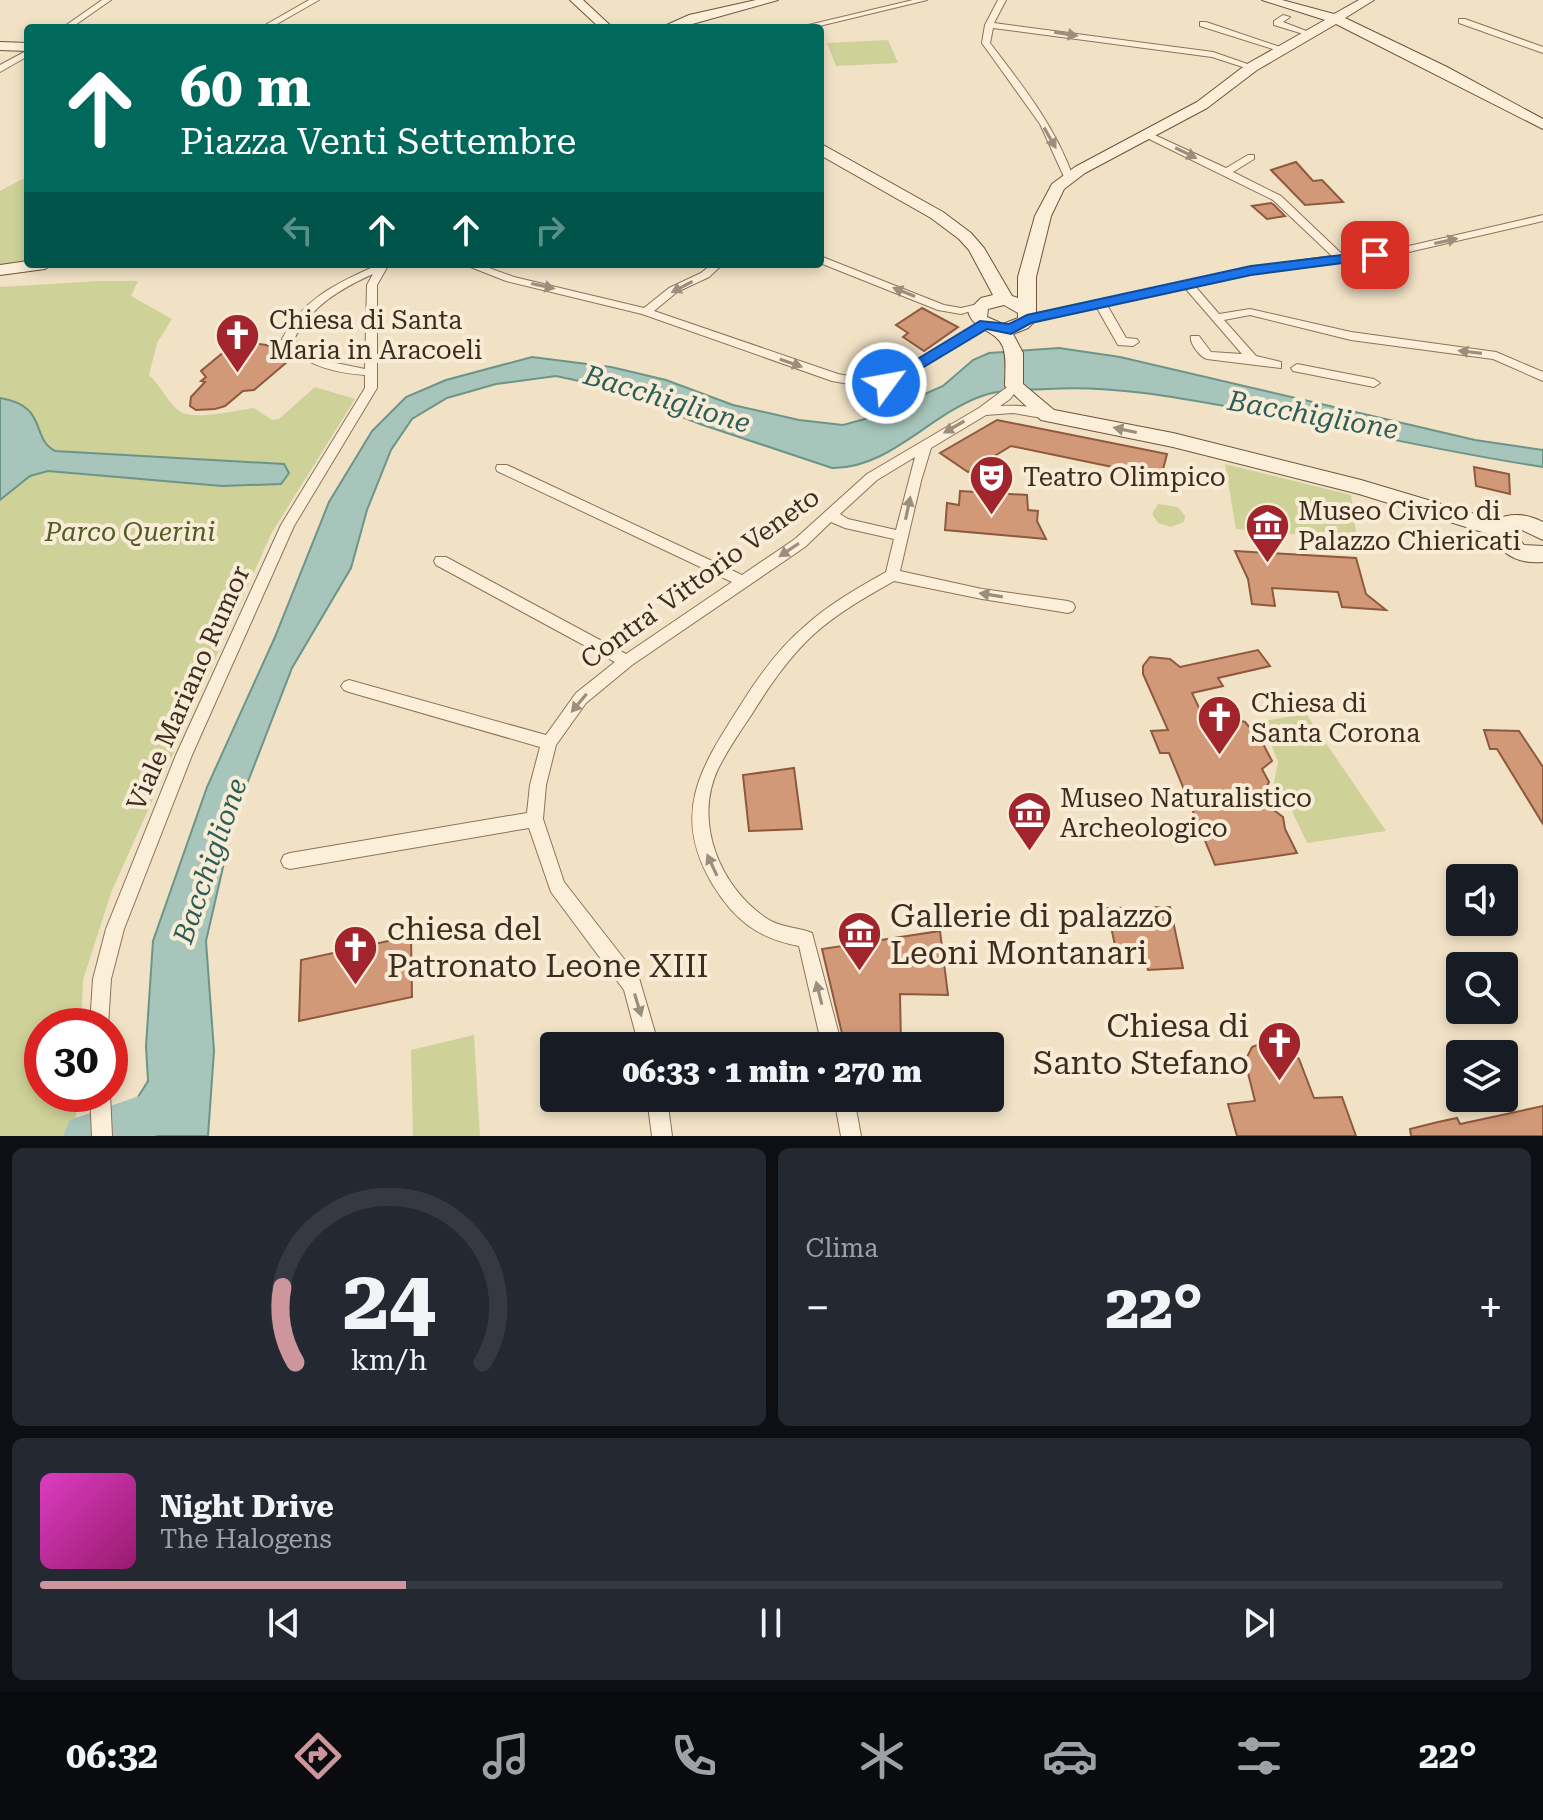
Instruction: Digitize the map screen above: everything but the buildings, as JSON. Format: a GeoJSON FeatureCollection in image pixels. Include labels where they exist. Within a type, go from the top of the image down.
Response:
{"type":"FeatureCollection","features":[{"type":"Feature","properties":{"kind":"street"},"geometry":{"type":"LineString","coordinates":[[71,24],[103,0]]}},
{"type":"Feature","properties":{"kind":"street"},"geometry":{"type":"LineString","coordinates":[[271,24],[315,0]]}},
{"type":"Feature","properties":{"kind":"street"},"geometry":{"type":"LineString","coordinates":[[576,0],[603,24]]}},
{"type":"Feature","properties":{"kind":"street"},"geometry":{"type":"LineString","coordinates":[[682,24],[772,0]]}},
{"type":"Feature","properties":{"kind":"street"},"geometry":{"type":"LineString","coordinates":[[818,24],[923,0]]}},
{"type":"Feature","properties":{"kind":"street"},"geometry":{"type":"LineString","coordinates":[[1002,0],[989,25],[986,43],[1074,174]]}},
{"type":"Feature","properties":{"kind":"street"},"geometry":{"type":"LineString","coordinates":[[1268,0],[1337,19],[1442,70],[1543,125]]}},
{"type":"Feature","properties":{"kind":"street"},"geometry":{"type":"LineString","coordinates":[[1006,320],[1027,277],[1046,207],[1057,187],[1074,174],[1202,105],[1252,67],[1368,0]]}},
{"type":"Feature","properties":{"kind":"street"},"geometry":{"type":"LineString","coordinates":[[1286,17],[1277,23],[1310,34]]}},
{"type":"Feature","properties":{"kind":"street"},"geometry":{"type":"LineString","coordinates":[[1462,21],[1543,50]]}},
{"type":"Feature","properties":{"kind":"street"},"geometry":{"type":"LineString","coordinates":[[1203,24],[1282,49]]}},
{"type":"Feature","properties":{"kind":"street"},"geometry":{"type":"LineString","coordinates":[[989,25],[1213,55],[1252,67]]}},
{"type":"Feature","properties":{"kind":"street"},"geometry":{"type":"LineString","coordinates":[[0,46],[24,49]]}},
{"type":"Feature","properties":{"kind":"street"},"geometry":{"type":"LineString","coordinates":[[0,69],[24,53]]}},
{"type":"Feature","properties":{"kind":"street"},"geometry":{"type":"LineString","coordinates":[[1146,134],[1277,198],[1341,259]]}},
{"type":"Feature","properties":{"kind":"street"},"geometry":{"type":"LineString","coordinates":[[824,151],[937,215],[965,236],[988,269],[1006,320],[1015,397],[1048,415],[1201,447],[1361,487],[1501,530]]}},
{"type":"Feature","properties":{"kind":"street"},"geometry":{"type":"LineString","coordinates":[[1226,172],[1251,157]]}},
{"type":"Feature","properties":{"kind":"street"},"geometry":{"type":"LineString","coordinates":[[489,268],[510,279],[646,312],[836,378],[886,383],[1006,320],[1101,304],[1251,270],[1400,251],[1543,218]]}},
{"type":"Feature","properties":{"kind":"street"},"geometry":{"type":"LineString","coordinates":[[824,261],[942,308],[1006,320]]}},
{"type":"Feature","properties":{"kind":"street"},"geometry":{"type":"LineString","coordinates":[[0,270],[24,267]]}},
{"type":"Feature","properties":{"kind":"street"},"geometry":{"type":"LineString","coordinates":[[377,268],[327,295],[303,315],[293,326],[288,339],[296,353],[367,380],[372,285],[381,268]]}},
{"type":"Feature","properties":{"kind":"street"},"geometry":{"type":"LineString","coordinates":[[646,312],[673,290],[713,268]]}},
{"type":"Feature","properties":{"kind":"street"},"geometry":{"type":"LineString","coordinates":[[1188,285],[1219,317],[1252,359]]}},
{"type":"Feature","properties":{"kind":"street"},"geometry":{"type":"LineString","coordinates":[[1101,304],[1122,342],[1133,342]]}},
{"type":"Feature","properties":{"kind":"street"},"geometry":{"type":"LineString","coordinates":[[1219,317],[1250,312],[1351,336],[1496,356],[1543,377]]}},
{"type":"Feature","properties":{"kind":"street"},"geometry":{"type":"LineString","coordinates":[[1195,339],[1207,355],[1252,359],[1277,365]]}},
{"type":"Feature","properties":{"kind":"street"},"geometry":{"type":"LineString","coordinates":[[1297,368],[1374,383]]}},
{"type":"Feature","properties":{"kind":"street","name":"Viale Mariano Rumor"},"geometry":{"type":"LineString","coordinates":[[100,1008],[102,979],[115,929],[184,755],[288,525],[360,410],[367,380]]}},
{"type":"Feature","properties":{"kind":"street","name":"Contra' Vittorio Veneto"},"geometry":{"type":"LineString","coordinates":[[645,1032],[632,985],[557,886],[535,819],[538,785],[549,743],[581,698],[627,661],[800,543],[891,464],[983,411],[1015,397]]}},
{"type":"Feature","properties":{"kind":"street"},"geometry":{"type":"LineString","coordinates":[[892,575],[926,444]]}},
{"type":"Feature","properties":{"kind":"street"},"geometry":{"type":"LineString","coordinates":[[891,464],[914,481]]}},
{"type":"Feature","properties":{"kind":"street"},"geometry":{"type":"LineString","coordinates":[[502,468],[742,581]]}},
{"type":"Feature","properties":{"kind":"street"},"geometry":{"type":"LineString","coordinates":[[831,516],[845,523],[902,536]]}},
{"type":"Feature","properties":{"kind":"street"},"geometry":{"type":"LineString","coordinates":[[1543,531],[1516,521],[1503,525],[1501,530],[1504,540],[1514,549],[1543,554]]}},
{"type":"Feature","properties":{"kind":"street"},"geometry":{"type":"LineString","coordinates":[[441,561],[627,661]]}},
{"type":"Feature","properties":{"kind":"street"},"geometry":{"type":"LineString","coordinates":[[829,1032],[806,939],[760,926],[714,872],[702,842],[700,801],[703,785],[745,711],[784,656],[806,633],[856,596],[892,575],[982,594],[1068,607]]}},
{"type":"Feature","properties":{"kind":"street"},"geometry":{"type":"LineString","coordinates":[[349,686],[549,743]]}},
{"type":"Feature","properties":{"kind":"street"},"geometry":{"type":"LineString","coordinates":[[290,861],[535,819]]}},
{"type":"Feature","properties":{"kind":"street"},"geometry":{"type":"LineString","coordinates":[[659,1112],[662,1136]]}},
{"type":"Feature","properties":{"kind":"street"},"geometry":{"type":"LineString","coordinates":[[847,1112],[851,1136]]}},
{"type":"Feature","properties":{"kind":"green space"},"geometry":{"type":"Polygon","coordinates":[[[888,40],[898,63],[836,66],[827,43],[888,40]]]}},
{"type":"Feature","properties":{"kind":"green space"},"geometry":{"type":"Polygon","coordinates":[[[24,178],[24,263],[0,266],[0,191],[24,178]]]}},
{"type":"Feature","properties":{"kind":"green space","name":"Parco Querini"},"geometry":{"type":"Polygon","coordinates":[[[138,281],[131,296],[172,319],[157,343],[149,375],[174,406],[184,413],[203,415],[254,408],[272,420],[279,419],[315,387],[355,399],[271,534],[111,893],[83,980],[82,1008],[24,1008],[24,1112],[76,1112],[75,1136],[0,1136],[0,287],[138,281]]]}},
{"type":"Feature","properties":{"kind":"green space"},"geometry":{"type":"Polygon","coordinates":[[[1225,464],[1351,495],[1357,540],[1236,529],[1225,464]]]}},
{"type":"Feature","properties":{"kind":"green space"},"geometry":{"type":"Polygon","coordinates":[[[1158,504],[1178,507],[1185,516],[1184,522],[1171,527],[1158,523],[1152,514],[1158,504]]]}},
{"type":"Feature","properties":{"kind":"green space"},"geometry":{"type":"Polygon","coordinates":[[[1306,714],[1386,831],[1307,843],[1292,811],[1283,806],[1273,788],[1278,762],[1262,721],[1306,714]]]}},
{"type":"Feature","properties":{"kind":"green space"},"geometry":{"type":"Polygon","coordinates":[[[474,1035],[480,1136],[413,1136],[411,1050],[474,1035]]]}},
{"type":"Feature","properties":{"kind":"water","name":"Bacchiglione"},"geometry":{"type":"Polygon","coordinates":[[[1059,348],[1120,357],[1475,440],[1543,450],[1543,467],[1197,401],[1098,389],[1006,391],[982,396],[963,404],[872,460],[832,468],[700,424],[607,387],[556,376],[496,384],[447,398],[412,419],[391,450],[367,510],[351,568],[292,668],[235,815],[206,941],[214,1051],[208,1136],[135,1136],[135,1131],[130,1132],[131,1108],[148,1081],[146,1046],[153,941],[207,787],[275,637],[329,502],[372,431],[406,397],[446,380],[532,357],[611,367],[666,380],[733,405],[799,420],[843,425],[876,416],[943,386],[973,360],[989,353],[1059,348]]]}},
{"type":"Feature","properties":{"kind":"water"},"geometry":{"type":"Polygon","coordinates":[[[0,398],[26,408],[47,445],[55,451],[284,464],[289,473],[281,484],[222,486],[48,471],[30,476],[0,500],[0,398]]]}},
{"type":"Feature","properties":{"kind":"waterway"},"geometry":{"type":"LineString","coordinates":[[86,1136],[168,1109]]}},
{"type":"Feature","properties":{"kind":"place","name":"Chiesa di Santa Maria in Aracoeli"},"geometry":{"type":"Point","coordinates":[238,374]}},
{"type":"Feature","properties":{"kind":"place","name":"Teatro Olimpico"},"geometry":{"type":"Point","coordinates":[992,516]}},
{"type":"Feature","properties":{"kind":"place","name":"Museo Civico di Palazzo Chiericati"},"geometry":{"type":"Point","coordinates":[1267,565]}},
{"type":"Feature","properties":{"kind":"place","name":"Chiesa di Santa Corona"},"geometry":{"type":"Point","coordinates":[1220,757]}},
{"type":"Feature","properties":{"kind":"place","name":"Museo Naturalistico Archeologico"},"geometry":{"type":"Point","coordinates":[1029,852]}},
{"type":"Feature","properties":{"kind":"place","name":"Gallerie di palazzo Leoni Montanari"},"geometry":{"type":"Point","coordinates":[859,973]}},
{"type":"Feature","properties":{"kind":"place","name":"chiesa del Patronato Leone XIII"},"geometry":{"type":"Point","coordinates":[356,986]}},
{"type":"Feature","properties":{"kind":"place","name":"Chiesa di Santo Stefano"},"geometry":{"type":"Point","coordinates":[1280,1083]}},
{"type":"Feature","properties":{"kind":"route"},"geometry":{"type":"LineString","coordinates":[[886,383],[985,324],[1011,329],[1027,320],[1251,270],[1375,255]]}}]}
